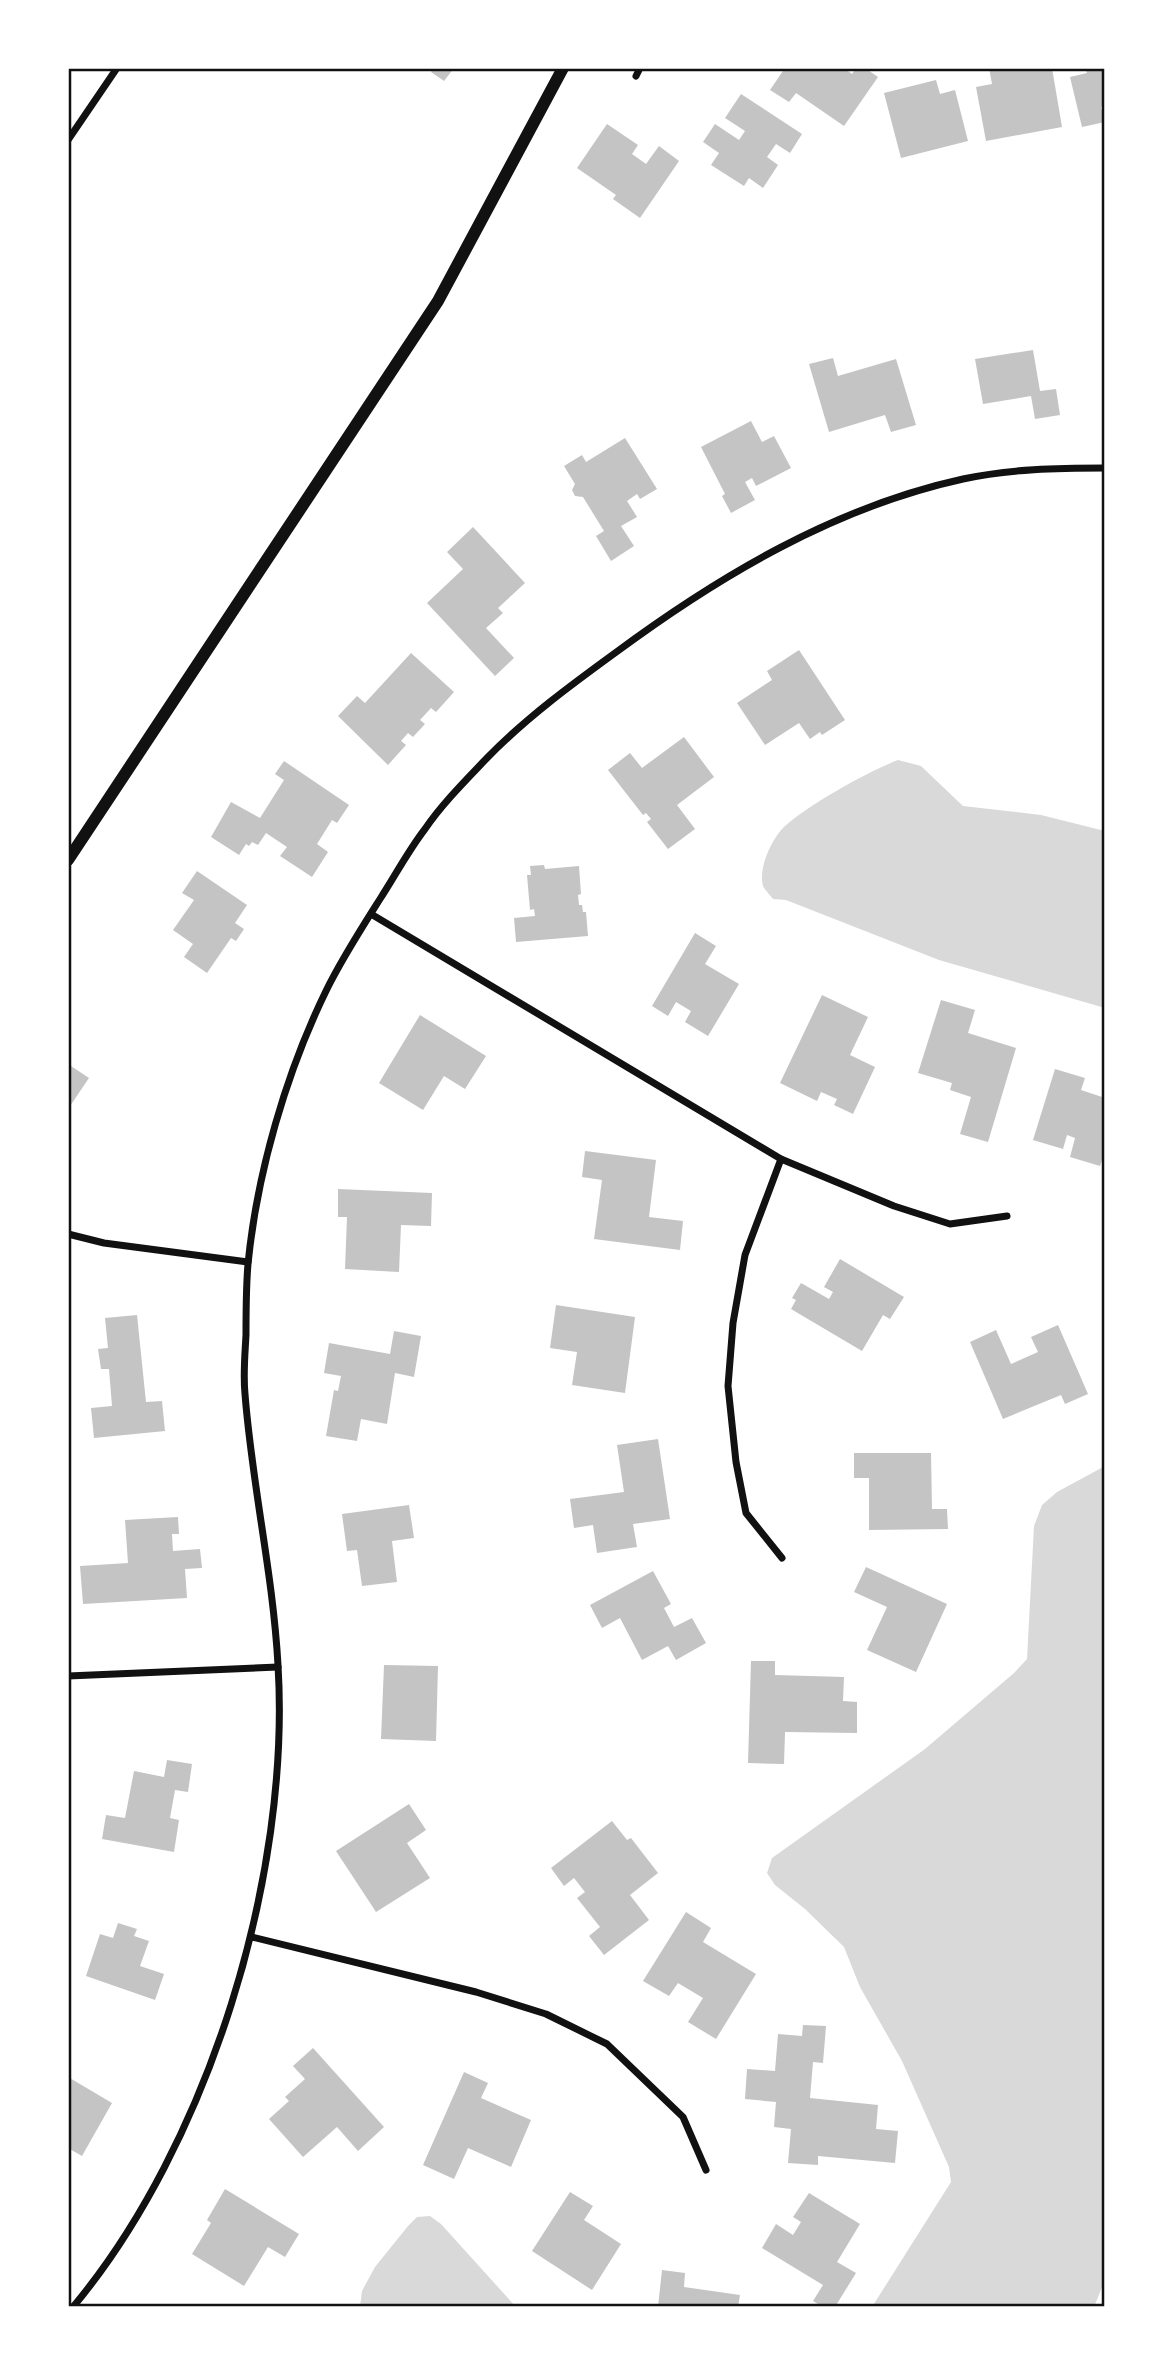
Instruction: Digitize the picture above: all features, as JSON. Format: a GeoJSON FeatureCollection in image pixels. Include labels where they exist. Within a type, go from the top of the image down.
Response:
{"type":"FeatureCollection","features":[{"type":"Feature","properties":{"kind":"street"},"geometry":{"type":"LineString","coordinates":[[68,140],[117,68]]}},
{"type":"Feature","properties":{"kind":"street"},"geometry":{"type":"LineString","coordinates":[[68,860],[438,300],[563,68]]}},
{"type":"Feature","properties":{"kind":"street"},"geometry":{"type":"LineString","coordinates":[[73,2307],[141,2212],[188,2119],[226,2020],[252,1937],[268,1845],[278,1757],[278,1667],[244,1388],[248,1262],[263,1177],[289,1078],[327,987],[426,826],[490,755],[561,692],[722,579],[802,536],[883,503],[964,479],[1042,469],[1105,468]]}},
{"type":"Feature","properties":{"kind":"street"},"geometry":{"type":"LineString","coordinates":[[371,914],[781,1158],[894,1206],[950,1224],[1007,1216]]}},
{"type":"Feature","properties":{"kind":"street"},"geometry":{"type":"LineString","coordinates":[[781,1158],[745,1255],[733,1323],[729,1386],[736,1462],[746,1513],[782,1558]]}},
{"type":"Feature","properties":{"kind":"street"},"geometry":{"type":"LineString","coordinates":[[68,1234],[104,1243],[248,1262]]}},
{"type":"Feature","properties":{"kind":"street"},"geometry":{"type":"LineString","coordinates":[[68,1676],[278,1667]]}},
{"type":"Feature","properties":{"kind":"street"},"geometry":{"type":"LineString","coordinates":[[252,1937],[476,1992],[546,2014],[607,2043],[683,2117],[706,2170]]}},
{"type":"Feature","properties":{"kind":"shaded area"},"geometry":{"type":"Polygon","coordinates":[[[898,760],[921,766],[963,806],[1041,815],[1105,831],[1105,1008],[939,960],[786,900],[773,899],[763,886],[762,871],[767,854],[780,831],[796,817],[855,780],[898,760]]]}},
{"type":"Feature","properties":{"kind":"shaded area"},"geometry":{"type":"Polygon","coordinates":[[[1105,1466],[1105,2280],[1094,2307],[872,2307],[951,2182],[949,2167],[902,2061],[860,1987],[844,1947],[805,1909],[775,1885],[767,1873],[772,1858],[925,1749],[1027,1659],[1034,1526],[1042,1505],[1057,1492],[1105,1466]]]}},
{"type":"Feature","properties":{"kind":"shaded area"},"geometry":{"type":"Polygon","coordinates":[[[430,2216],[441,2224],[516,2307],[360,2307],[362,2291],[375,2267],[417,2217],[430,2216]]]}},
{"type":"Feature","properties":{"kind":"building"},"geometry":{"type":"Polygon","coordinates":[[[434,68],[454,68],[444,81],[431,72],[434,68]]]}},
{"type":"Feature","properties":{"kind":"building"},"geometry":{"type":"Polygon","coordinates":[[[785,68],[844,68],[852,74],[856,68],[865,68],[878,77],[844,126],[796,93],[789,102],[770,90],[785,68]]]}},
{"type":"Feature","properties":{"kind":"building"},"geometry":{"type":"Polygon","coordinates":[[[989,68],[1052,68],[1062,127],[986,141],[976,87],[992,84],[989,68]]]}},
{"type":"Feature","properties":{"kind":"building"},"geometry":{"type":"Polygon","coordinates":[[[1085,68],[1105,68],[1105,107],[1101,107],[1105,122],[1082,127],[1070,77],[1087,73],[1085,68]]]}},
{"type":"Feature","properties":{"kind":"building"},"geometry":{"type":"Polygon","coordinates":[[[936,80],[940,94],[955,90],[968,141],[901,158],[884,93],[936,80]]]}},
{"type":"Feature","properties":{"kind":"building"},"geometry":{"type":"Polygon","coordinates":[[[741,94],[802,134],[790,153],[776,144],[767,157],[778,165],[763,188],[749,178],[744,186],[711,165],[719,153],[703,142],[715,124],[739,140],[745,131],[725,118],[741,94]]]}},
{"type":"Feature","properties":{"kind":"building"},"geometry":{"type":"Polygon","coordinates":[[[607,124],[638,145],[632,154],[646,164],[659,146],[679,161],[640,218],[613,199],[616,195],[577,168],[607,124]]]}},
{"type":"Feature","properties":{"kind":"building"},"geometry":{"type":"Polygon","coordinates":[[[1033,350],[1040,391],[1056,389],[1060,415],[1035,419],[1031,396],[983,404],[975,359],[1033,350]]]}},
{"type":"Feature","properties":{"kind":"building"},"geometry":{"type":"Polygon","coordinates":[[[833,358],[838,376],[896,359],[916,425],[891,432],[885,415],[829,432],[809,364],[833,358]]]}},
{"type":"Feature","properties":{"kind":"building"},"geometry":{"type":"Polygon","coordinates":[[[751,421],[762,442],[774,436],[791,468],[756,486],[752,478],[745,482],[755,500],[731,513],[722,496],[725,494],[701,447],[751,421]]]}},
{"type":"Feature","properties":{"kind":"building"},"geometry":{"type":"Polygon","coordinates":[[[625,438],[657,489],[640,499],[637,494],[627,501],[637,517],[621,526],[634,546],[611,561],[596,536],[604,531],[583,497],[575,496],[572,490],[575,484],[564,466],[582,455],[586,462],[625,438]]]}},
{"type":"Feature","properties":{"kind":"building"},"geometry":{"type":"Polygon","coordinates":[[[473,527],[525,583],[498,608],[503,613],[486,628],[514,658],[495,676],[427,603],[463,569],[447,552],[473,527]]]}},
{"type":"Feature","properties":{"kind":"building"},"geometry":{"type":"Polygon","coordinates":[[[799,650],[845,720],[822,735],[820,732],[810,739],[799,723],[765,745],[737,703],[772,680],[767,671],[799,650]]]}},
{"type":"Feature","properties":{"kind":"building"},"geometry":{"type":"Polygon","coordinates":[[[411,653],[454,692],[436,712],[431,708],[420,720],[425,724],[413,737],[408,733],[401,741],[406,745],[388,765],[338,716],[357,696],[365,703],[411,653]]]}},
{"type":"Feature","properties":{"kind":"building"},"geometry":{"type":"Polygon","coordinates":[[[684,737],[714,777],[677,805],[695,829],[668,849],[647,822],[651,819],[646,813],[643,815],[608,770],[630,753],[642,768],[684,737]]]}},
{"type":"Feature","properties":{"kind":"building"},"geometry":{"type":"Polygon","coordinates":[[[284,761],[349,805],[337,823],[332,820],[317,844],[328,852],[312,877],[280,856],[287,847],[266,833],[258,845],[252,842],[249,846],[246,844],[239,855],[211,837],[231,802],[260,818],[284,780],[275,774],[284,761]]]}},
{"type":"Feature","properties":{"kind":"building"},"geometry":{"type":"Polygon","coordinates":[[[544,865],[545,869],[579,866],[579,905],[582,905],[583,912],[586,912],[588,936],[516,942],[514,918],[535,916],[534,909],[530,910],[527,875],[531,875],[530,866],[544,865]]]}},
{"type":"Feature","properties":{"kind":"building"},"geometry":{"type":"Polygon","coordinates":[[[197,871],[247,905],[235,923],[244,929],[236,941],[231,938],[207,973],[184,957],[193,944],[173,930],[194,900],[182,893],[197,871]]]}},
{"type":"Feature","properties":{"kind":"building"},"geometry":{"type":"Polygon","coordinates":[[[695,933],[716,946],[705,964],[739,984],[708,1036],[685,1022],[691,1011],[676,1002],[668,1016],[652,1006],[695,933]]]}},
{"type":"Feature","properties":{"kind":"building"},"geometry":{"type":"Polygon","coordinates":[[[822,995],[868,1017],[850,1055],[875,1067],[853,1114],[834,1105],[837,1099],[821,1092],[817,1101],[780,1083],[822,995]]]}},
{"type":"Feature","properties":{"kind":"building"},"geometry":{"type":"Polygon","coordinates":[[[941,1000],[975,1010],[968,1033],[1016,1048],[988,1142],[960,1134],[971,1097],[950,1090],[952,1083],[918,1073],[941,1000]]]}},
{"type":"Feature","properties":{"kind":"building"},"geometry":{"type":"Polygon","coordinates":[[[420,1015],[486,1056],[465,1089],[444,1076],[423,1110],[379,1083],[420,1015]]]}},
{"type":"Feature","properties":{"kind":"building"},"geometry":{"type":"Polygon","coordinates":[[[68,1064],[89,1078],[68,1109],[68,1064]]]}},
{"type":"Feature","properties":{"kind":"building"},"geometry":{"type":"Polygon","coordinates":[[[1055,1069],[1085,1078],[1081,1090],[1105,1098],[1105,1151],[1100,1166],[1070,1157],[1075,1138],[1067,1135],[1063,1149],[1033,1140],[1055,1069]]]}},
{"type":"Feature","properties":{"kind":"building"},"geometry":{"type":"Polygon","coordinates":[[[585,1151],[656,1160],[649,1217],[683,1221],[680,1250],[594,1239],[602,1180],[582,1177],[585,1151]]]}},
{"type":"Feature","properties":{"kind":"building"},"geometry":{"type":"Polygon","coordinates":[[[338,1189],[432,1193],[431,1226],[401,1225],[399,1272],[345,1269],[347,1217],[338,1217],[338,1189]]]}},
{"type":"Feature","properties":{"kind":"building"},"geometry":{"type":"Polygon","coordinates":[[[840,1259],[904,1297],[890,1319],[883,1315],[862,1351],[791,1309],[796,1300],[792,1298],[801,1283],[829,1299],[833,1292],[824,1287],[840,1259]]]}},
{"type":"Feature","properties":{"kind":"building"},"geometry":{"type":"Polygon","coordinates":[[[556,1305],[635,1317],[625,1393],[572,1385],[577,1352],[550,1348],[556,1305]]]}},
{"type":"Feature","properties":{"kind":"building"},"geometry":{"type":"Polygon","coordinates":[[[137,1315],[146,1402],[162,1401],[165,1431],[94,1438],[91,1408],[112,1406],[109,1369],[101,1369],[98,1349],[108,1348],[105,1318],[137,1315]]]}},
{"type":"Feature","properties":{"kind":"building"},"geometry":{"type":"Polygon","coordinates":[[[1058,1325],[1088,1394],[1065,1404],[1061,1395],[1003,1419],[970,1342],[996,1330],[1011,1364],[1038,1352],[1031,1337],[1058,1325]]]}},
{"type":"Feature","properties":{"kind":"building"},"geometry":{"type":"Polygon","coordinates":[[[394,1331],[421,1336],[414,1377],[395,1373],[387,1424],[361,1419],[357,1441],[326,1436],[334,1390],[338,1391],[341,1376],[324,1373],[329,1343],[390,1354],[394,1331]]]}},
{"type":"Feature","properties":{"kind":"building"},"geometry":{"type":"Polygon","coordinates":[[[658,1439],[670,1519],[633,1524],[637,1547],[597,1553],[593,1525],[574,1528],[570,1499],[624,1492],[617,1445],[658,1439]]]}},
{"type":"Feature","properties":{"kind":"building"},"geometry":{"type":"Polygon","coordinates":[[[854,1453],[931,1453],[932,1509],[947,1509],[948,1529],[869,1530],[869,1478],[854,1478],[854,1453]]]}},
{"type":"Feature","properties":{"kind":"building"},"geometry":{"type":"Polygon","coordinates":[[[409,1505],[414,1538],[392,1541],[397,1582],[362,1586],[357,1550],[347,1551],[342,1514],[409,1505]]]}},
{"type":"Feature","properties":{"kind":"building"},"geometry":{"type":"Polygon","coordinates":[[[178,1517],[179,1534],[172,1534],[173,1551],[200,1549],[202,1568],[185,1569],[187,1598],[83,1604],[80,1566],[128,1563],[125,1520],[178,1517]]]}},
{"type":"Feature","properties":{"kind":"building"},"geometry":{"type":"Polygon","coordinates":[[[866,1567],[947,1604],[916,1672],[867,1650],[887,1607],[854,1592],[866,1567]]]}},
{"type":"Feature","properties":{"kind":"building"},"geometry":{"type":"Polygon","coordinates":[[[653,1571],[671,1604],[664,1608],[674,1627],[692,1618],[706,1643],[676,1660],[668,1646],[642,1660],[620,1618],[602,1628],[590,1605],[653,1571]]]}},
{"type":"Feature","properties":{"kind":"building"},"geometry":{"type":"Polygon","coordinates":[[[751,1661],[775,1661],[775,1675],[844,1677],[843,1701],[857,1702],[857,1733],[785,1732],[784,1764],[748,1763],[751,1661]]]}},
{"type":"Feature","properties":{"kind":"building"},"geometry":{"type":"Polygon","coordinates":[[[384,1665],[438,1666],[436,1741],[381,1739],[384,1665]]]}},
{"type":"Feature","properties":{"kind":"building"},"geometry":{"type":"Polygon","coordinates":[[[167,1760],[192,1764],[188,1792],[175,1790],[170,1818],[179,1820],[174,1852],[102,1839],[106,1815],[125,1818],[134,1771],[164,1777],[167,1760]]]}},
{"type":"Feature","properties":{"kind":"building"},"geometry":{"type":"Polygon","coordinates":[[[409,1804],[426,1830],[407,1843],[430,1878],[376,1912],[336,1851],[409,1804]]]}},
{"type":"Feature","properties":{"kind":"building"},"geometry":{"type":"Polygon","coordinates":[[[612,1821],[627,1840],[631,1838],[658,1873],[630,1895],[649,1920],[604,1955],[589,1936],[600,1927],[577,1898],[585,1892],[574,1878],[564,1886],[551,1868],[612,1821]]]}},
{"type":"Feature","properties":{"kind":"building"},"geometry":{"type":"Polygon","coordinates":[[[686,1912],[711,1928],[703,1942],[756,1974],[716,2039],[688,2022],[703,1998],[678,1983],[669,1996],[643,1981],[686,1912]]]}},
{"type":"Feature","properties":{"kind":"building"},"geometry":{"type":"Polygon","coordinates":[[[118,1923],[137,1929],[134,1936],[149,1941],[140,1966],[164,1974],[155,2000],[86,1976],[100,1934],[113,1938],[118,1923]]]}},
{"type":"Feature","properties":{"kind":"building"},"geometry":{"type":"Polygon","coordinates":[[[803,2025],[826,2026],[823,2063],[813,2062],[810,2098],[878,2105],[876,2129],[898,2131],[895,2163],[818,2156],[818,2165],[788,2163],[791,2129],[774,2127],[776,2102],[745,2099],[747,2069],[775,2071],[778,2034],[802,2036],[803,2025]]]}},
{"type":"Feature","properties":{"kind":"building"},"geometry":{"type":"Polygon","coordinates":[[[313,2048],[384,2127],[358,2151],[337,2127],[303,2157],[269,2119],[289,2101],[285,2097],[305,2079],[293,2066],[313,2048]]]}},
{"type":"Feature","properties":{"kind":"building"},"geometry":{"type":"Polygon","coordinates":[[[464,2072],[488,2083],[481,2098],[531,2120],[511,2167],[468,2148],[454,2179],[423,2165],[464,2072]]]}},
{"type":"Feature","properties":{"kind":"building"},"geometry":{"type":"Polygon","coordinates":[[[68,2077],[112,2103],[82,2156],[68,2148],[68,2077]]]}},
{"type":"Feature","properties":{"kind":"building"},"geometry":{"type":"Polygon","coordinates":[[[225,2189],[299,2234],[285,2257],[268,2247],[244,2286],[192,2254],[211,2223],[207,2220],[225,2189]]]}},
{"type":"Feature","properties":{"kind":"building"},"geometry":{"type":"Polygon","coordinates":[[[570,2192],[593,2206],[584,2220],[621,2244],[592,2290],[532,2251],[570,2192]]]}},
{"type":"Feature","properties":{"kind":"building"},"geometry":{"type":"Polygon","coordinates":[[[809,2193],[860,2224],[837,2262],[856,2273],[835,2307],[823,2307],[813,2301],[823,2285],[762,2248],[776,2224],[793,2235],[801,2222],[793,2217],[809,2193]]]}},
{"type":"Feature","properties":{"kind":"building"},"geometry":{"type":"Polygon","coordinates":[[[662,2270],[685,2273],[684,2287],[740,2295],[738,2307],[658,2307],[662,2270]]]}}]}
